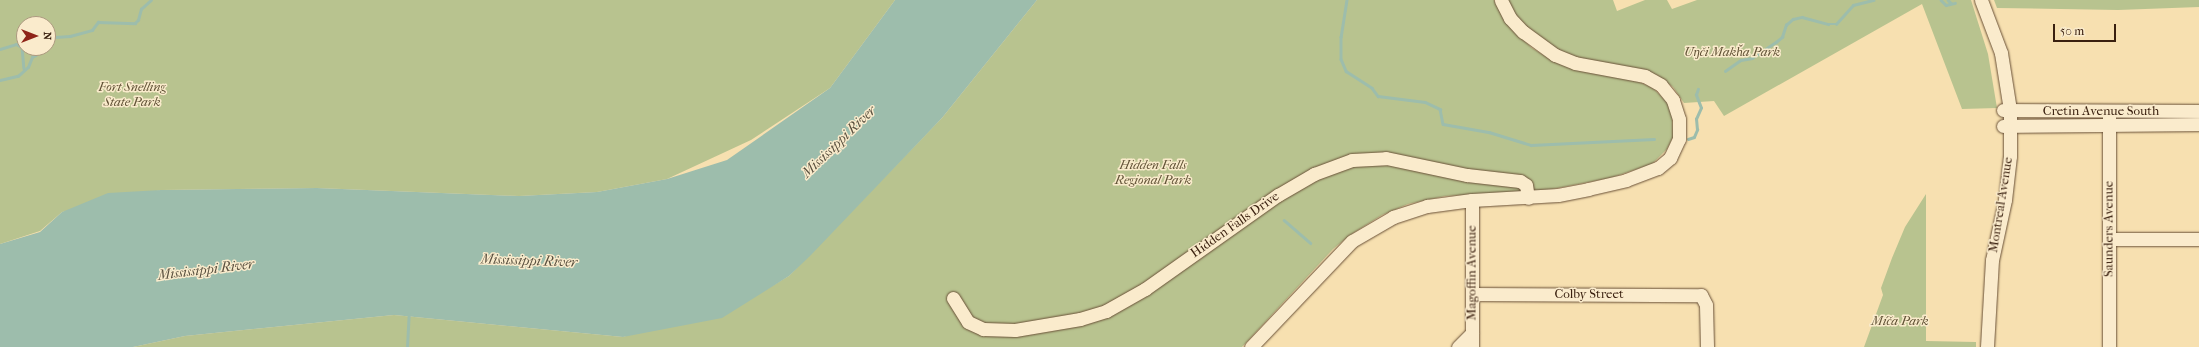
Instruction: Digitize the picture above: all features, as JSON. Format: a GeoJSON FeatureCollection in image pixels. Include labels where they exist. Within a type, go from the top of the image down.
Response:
{"type":"FeatureCollection","features":[{"type":"Feature","properties":{"kind":"street"},"geometry":{"type":"LineString","coordinates":[[1251,347],[1333,258],[1365,232],[1408,210],[1472,200],[1528,198],[1588,189],[1626,180],[1658,168],[1676,148],[1679,118],[1673,100],[1655,80],[1575,63],[1555,55],[1523,32],[1510,18],[1501,0]]}},
{"type":"Feature","properties":{"kind":"street","name":"Montreal Avenue"},"geometry":{"type":"LineString","coordinates":[[1981,0],[2001,53],[2006,126],[2010,156],[2005,200],[1992,260],[1989,292],[1988,347]]}},
{"type":"Feature","properties":{"kind":"street","name":"Cretin Avenue South"},"geometry":{"type":"LineString","coordinates":[[2006,110],[2199,124]]}},
{"type":"Feature","properties":{"kind":"street","name":"Cretin Avenue South"},"geometry":{"type":"LineString","coordinates":[[2006,126],[2199,111]]}},
{"type":"Feature","properties":{"kind":"street","name":"Saunders Avenue"},"geometry":{"type":"LineString","coordinates":[[2109,118],[2109,347]]}},
{"type":"Feature","properties":{"kind":"street","name":"Montreal Avenue"},"geometry":{"type":"LineString","coordinates":[[1980,347],[1980,299],[1984,260],[1996,200],[2006,126]]}},
{"type":"Feature","properties":{"kind":"street","name":"Hidden Falls Drive"},"geometry":{"type":"LineString","coordinates":[[953,298],[968,322],[983,329],[1015,330],[1080,320],[1106,311],[1145,289],[1278,195],[1314,174],[1352,160],[1386,158],[1467,175],[1520,181],[1526,185],[1528,198]]}},
{"type":"Feature","properties":{"kind":"street","name":"Magoffin Avenue"},"geometry":{"type":"LineString","coordinates":[[1472,200],[1472,347]]}},
{"type":"Feature","properties":{"kind":"street"},"geometry":{"type":"LineString","coordinates":[[2109,239],[2199,239]]}},
{"type":"Feature","properties":{"kind":"street","name":"Colby Street"},"geometry":{"type":"LineString","coordinates":[[1473,294],[1696,294],[1704,298],[1707,347]]}},
{"type":"Feature","properties":{"kind":"street"},"geometry":{"type":"LineString","coordinates":[[1458,347],[1472,333]]}},
{"type":"Feature","properties":{"kind":"green space","name":"Fort Snelling State Park"},"geometry":{"type":"Polygon","coordinates":[[[0,0],[895,0],[830,88],[751,140],[667,179],[597,192],[519,196],[317,188],[161,190],[62,212],[40,231],[0,244],[0,0]]]}},
{"type":"Feature","properties":{"kind":"green space","name":"Hidden Falls Regional Park"},"geometry":{"type":"Polygon","coordinates":[[[1037,0],[1494,0],[1503,18],[1517,34],[1532,48],[1553,61],[1577,70],[1637,81],[1653,88],[1668,103],[1672,114],[1673,137],[1667,149],[1652,164],[1610,178],[1542,191],[1445,196],[1408,204],[1382,215],[1350,235],[1333,249],[1242,347],[133,347],[185,336],[394,315],[623,337],[767,289],[789,276],[942,118],[1037,0]]]}},
{"type":"Feature","properties":{"kind":"green space","name":"Uŋči Makȟa Park"},"geometry":{"type":"Polygon","coordinates":[[[1506,0],[1613,0],[1617,11],[1645,0],[1667,0],[1672,9],[1697,0],[1971,0],[1988,54],[1997,108],[1962,109],[1922,4],[1724,116],[1714,101],[1684,103],[1673,87],[1657,75],[1573,57],[1551,48],[1521,23],[1506,0]]]}},
{"type":"Feature","properties":{"kind":"green space"},"geometry":{"type":"Polygon","coordinates":[[[1994,0],[2199,0],[2199,7],[2118,10],[1997,8],[1994,0]]]}},
{"type":"Feature","properties":{"kind":"green space","name":"Míča Park"},"geometry":{"type":"Polygon","coordinates":[[[1926,194],[1926,341],[1976,342],[1976,347],[1864,347],[1883,295],[1881,288],[1892,258],[1905,227],[1926,194]]]}},
{"type":"Feature","properties":{"kind":"water","name":"Mississippi River"},"geometry":{"type":"Polygon","coordinates":[[[895,0],[1037,0],[942,118],[810,256],[789,276],[722,318],[623,337],[394,315],[185,336],[133,347],[0,347],[0,244],[40,232],[62,212],[108,193],[161,190],[317,188],[519,196],[597,192],[667,179],[727,160],[830,88],[895,0]]]}},
{"type":"Feature","properties":{"kind":"waterway"},"geometry":{"type":"LineString","coordinates":[[56,37],[70,36],[92,30],[98,22],[135,23],[138,20],[141,9],[151,0]]}},
{"type":"Feature","properties":{"kind":"waterway"},"geometry":{"type":"LineString","coordinates":[[1347,0],[1341,37],[1341,59],[1346,71],[1372,88],[1378,96],[1425,102],[1440,109],[1443,124],[1489,132],[1531,145],[1654,139]]}},
{"type":"Feature","properties":{"kind":"waterway"},"geometry":{"type":"LineString","coordinates":[[1725,71],[1741,60],[1752,58],[1776,42],[1782,37],[1786,25],[1793,19],[1802,17],[1828,24],[1836,24],[1853,5],[1873,0]]}},
{"type":"Feature","properties":{"kind":"waterway"},"geometry":{"type":"LineString","coordinates":[[1941,0],[1946,5],[1955,3]]}},
{"type":"Feature","properties":{"kind":"waterway"},"geometry":{"type":"LineString","coordinates":[[1948,0],[1951,3]]}},
{"type":"Feature","properties":{"kind":"waterway"},"geometry":{"type":"LineString","coordinates":[[0,49],[16,44],[22,47],[24,68]]}},
{"type":"Feature","properties":{"kind":"waterway"},"geometry":{"type":"LineString","coordinates":[[0,80],[18,76],[28,67],[32,57],[34,56]]}},
{"type":"Feature","properties":{"kind":"waterway"},"geometry":{"type":"LineString","coordinates":[[1688,139],[1694,137],[1697,130],[1696,119],[1701,108],[1696,95],[1698,89]]}},
{"type":"Feature","properties":{"kind":"waterway"},"geometry":{"type":"LineString","coordinates":[[1284,220],[1310,243]]}},
{"type":"Feature","properties":{"kind":"waterway"},"geometry":{"type":"LineString","coordinates":[[407,347],[409,314]]}}]}
